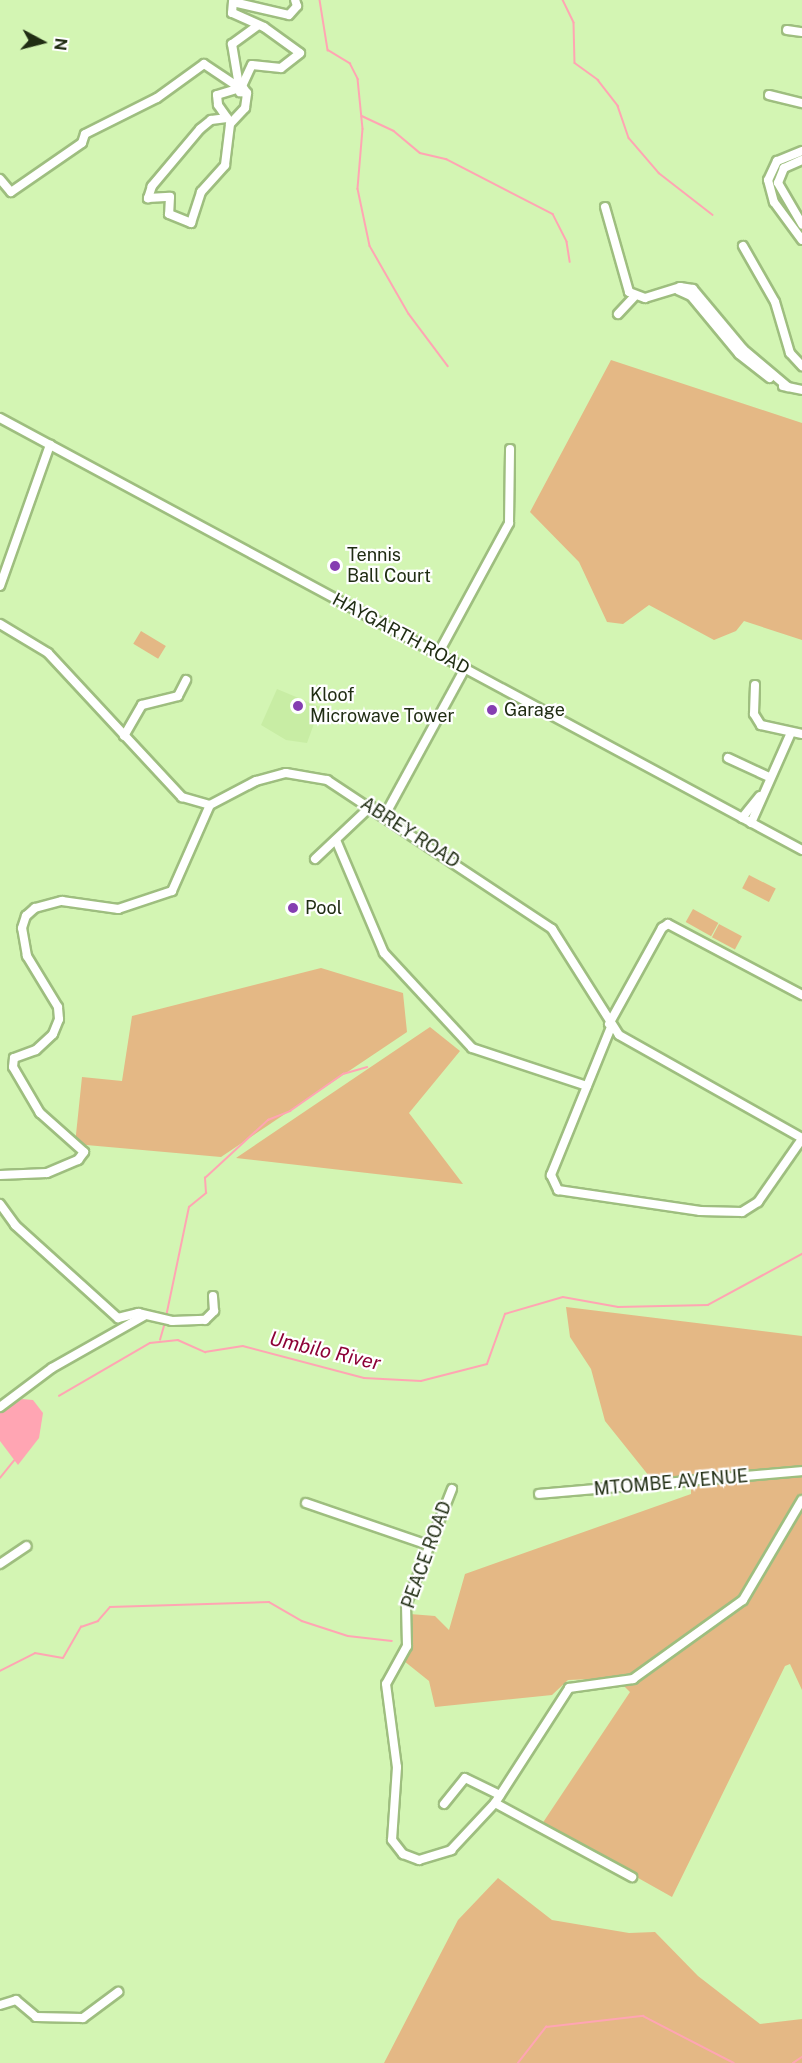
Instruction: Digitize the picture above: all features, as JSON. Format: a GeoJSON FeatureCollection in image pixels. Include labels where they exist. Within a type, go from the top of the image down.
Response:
{"type":"FeatureCollection","features":[{"type":"Feature","properties":{"kind":"street"},"geometry":{"type":"LineString","coordinates":[[240,88],[218,95],[227,118],[211,120],[152,186],[148,198],[170,197],[169,214],[191,223],[201,192],[225,165],[230,124],[245,108],[247,93],[242,86],[252,65],[281,68],[300,53],[232,13],[233,2],[289,15],[297,6],[295,0]]}},
{"type":"Feature","properties":{"kind":"street"},"geometry":{"type":"LineString","coordinates":[[240,88],[232,44],[257,26]]}},
{"type":"Feature","properties":{"kind":"street"},"geometry":{"type":"LineString","coordinates":[[787,30],[802,32]]}},
{"type":"Feature","properties":{"kind":"street"},"geometry":{"type":"LineString","coordinates":[[0,179],[11,192],[82,143],[85,134],[158,98],[204,64],[247,93]]}},
{"type":"Feature","properties":{"kind":"street"},"geometry":{"type":"LineString","coordinates":[[769,95],[802,103]]}},
{"type":"Feature","properties":{"kind":"street"},"geometry":{"type":"LineString","coordinates":[[802,151],[777,161],[768,184],[774,202],[802,240]]}},
{"type":"Feature","properties":{"kind":"street"},"geometry":{"type":"LineString","coordinates":[[802,160],[784,168],[778,183],[802,224]]}},
{"type":"Feature","properties":{"kind":"street"},"geometry":{"type":"LineString","coordinates":[[605,207],[622,282],[634,297],[649,298],[686,287],[696,292],[743,349],[788,387],[802,390]]}},
{"type":"Feature","properties":{"kind":"street"},"geometry":{"type":"LineString","coordinates":[[743,246],[775,302],[790,353],[802,366]]}},
{"type":"Feature","properties":{"kind":"street"},"geometry":{"type":"LineString","coordinates":[[618,314],[634,297]]}},
{"type":"Feature","properties":{"kind":"street","name":"HAYGARTH ROAD"},"geometry":{"type":"LineString","coordinates":[[0,418],[802,850]]}},
{"type":"Feature","properties":{"kind":"street"},"geometry":{"type":"LineString","coordinates":[[0,586],[50,445]]}},
{"type":"Feature","properties":{"kind":"street"},"geometry":{"type":"LineString","coordinates":[[438,654],[510,518],[510,449]]}},
{"type":"Feature","properties":{"kind":"street"},"geometry":{"type":"LineString","coordinates":[[0,624],[48,653],[182,797],[210,805],[172,891],[118,909],[68,900],[27,914],[22,928],[27,956],[58,1007],[59,1025],[53,1034],[12,1063],[40,1113],[62,1136],[82,1148],[83,1156],[34,1176],[0,1175]]}},
{"type":"Feature","properties":{"kind":"street"},"geometry":{"type":"LineString","coordinates":[[385,815],[465,668]]}},
{"type":"Feature","properties":{"kind":"street"},"geometry":{"type":"LineString","coordinates":[[124,736],[142,705],[178,696],[186,680]]}},
{"type":"Feature","properties":{"kind":"street"},"geometry":{"type":"LineString","coordinates":[[754,685],[757,720],[767,729],[790,735],[802,734]]}},
{"type":"Feature","properties":{"kind":"street"},"geometry":{"type":"LineString","coordinates":[[751,823],[760,796],[790,735]]}},
{"type":"Feature","properties":{"kind":"street"},"geometry":{"type":"LineString","coordinates":[[728,758],[769,777]]}},
{"type":"Feature","properties":{"kind":"street","name":"ABREY ROAD"},"geometry":{"type":"LineString","coordinates":[[210,805],[256,781],[293,772],[327,780],[385,815],[556,933],[610,1025],[802,1139]]}},
{"type":"Feature","properties":{"kind":"street"},"geometry":{"type":"LineString","coordinates":[[742,818],[760,796]]}},
{"type":"Feature","properties":{"kind":"street"},"geometry":{"type":"LineString","coordinates":[[315,859],[370,807]]}},
{"type":"Feature","properties":{"kind":"street"},"geometry":{"type":"LineString","coordinates":[[336,840],[384,953],[472,1048],[587,1086]]}},
{"type":"Feature","properties":{"kind":"street"},"geometry":{"type":"LineString","coordinates":[[802,996],[667,925],[610,1025],[551,1174],[554,1186],[567,1194],[718,1213],[742,1212],[758,1202],[802,1139]]}},
{"type":"Feature","properties":{"kind":"street"},"geometry":{"type":"LineString","coordinates":[[0,1204],[15,1225],[112,1314],[121,1318],[138,1313],[144,1316],[205,1320],[213,1311],[213,1296]]}},
{"type":"Feature","properties":{"kind":"street"},"geometry":{"type":"LineString","coordinates":[[0,1407],[52,1368],[144,1316]]}},
{"type":"Feature","properties":{"kind":"street","name":"MTOMBE AVENUE"},"geometry":{"type":"LineString","coordinates":[[539,1494],[802,1471]]}},
{"type":"Feature","properties":{"kind":"street","name":"PEACE ROAD"},"geometry":{"type":"LineString","coordinates":[[452,1489],[428,1545],[405,1610],[407,1646],[386,1684],[397,1767],[392,1840],[410,1858],[438,1858],[452,1850],[495,1803],[569,1688],[633,1679],[744,1599],[802,1500]]}},
{"type":"Feature","properties":{"kind":"street"},"geometry":{"type":"LineString","coordinates":[[306,1503],[428,1545]]}},
{"type":"Feature","properties":{"kind":"street"},"geometry":{"type":"LineString","coordinates":[[0,1564],[27,1546]]}},
{"type":"Feature","properties":{"kind":"street"},"geometry":{"type":"LineString","coordinates":[[444,1804],[465,1778],[500,1795]]}},
{"type":"Feature","properties":{"kind":"street"},"geometry":{"type":"LineString","coordinates":[[495,1803],[632,1877]]}},
{"type":"Feature","properties":{"kind":"street"},"geometry":{"type":"LineString","coordinates":[[0,2005],[17,2000],[36,2017],[82,2018],[118,1992]]}},
{"type":"Feature","properties":{"kind":"shaded area"},"geometry":{"type":"Polygon","coordinates":[[[611,360],[802,423],[802,640],[744,621],[736,631],[714,640],[649,605],[623,624],[607,622],[579,562],[530,512],[611,360]]]}},
{"type":"Feature","properties":{"kind":"shaded area"},"geometry":{"type":"Polygon","coordinates":[[[141,631],[166,646],[158,659],[133,644],[141,631]]]}},
{"type":"Feature","properties":{"kind":"shaded area"},"geometry":{"type":"Polygon","coordinates":[[[277,689],[320,707],[307,743],[286,740],[261,725],[277,689]]]}},
{"type":"Feature","properties":{"kind":"shaded area"},"geometry":{"type":"Polygon","coordinates":[[[749,875],[776,889],[769,902],[742,888],[749,875]]]}},
{"type":"Feature","properties":{"kind":"shaded area"},"geometry":{"type":"Polygon","coordinates":[[[693,909],[718,923],[711,936],[686,922],[693,909]]]}},
{"type":"Feature","properties":{"kind":"shaded area"},"geometry":{"type":"Polygon","coordinates":[[[719,924],[742,936],[735,949],[712,937],[719,924]]]}},
{"type":"Feature","properties":{"kind":"shaded area"},"geometry":{"type":"Polygon","coordinates":[[[321,968],[403,993],[407,1032],[221,1157],[75,1144],[82,1077],[122,1081],[132,1016],[321,968]]]}},
{"type":"Feature","properties":{"kind":"shaded area"},"geometry":{"type":"Polygon","coordinates":[[[430,1027],[460,1051],[409,1113],[463,1184],[236,1158],[430,1027]]]}},
{"type":"Feature","properties":{"kind":"shaded area"},"geometry":{"type":"Polygon","coordinates":[[[566,1307],[802,1336],[802,1690],[790,1664],[785,1666],[672,1897],[542,1824],[630,1692],[616,1678],[568,1680],[552,1695],[435,1707],[429,1681],[404,1661],[410,1651],[410,1614],[435,1616],[449,1630],[465,1574],[691,1494],[691,1484],[653,1481],[605,1421],[591,1369],[570,1337],[566,1307]]]}},
{"type":"Feature","properties":{"kind":"shaded area"},"geometry":{"type":"Polygon","coordinates":[[[22,1399],[33,1400],[43,1413],[39,1438],[18,1465],[0,1441],[0,1413],[22,1399]]]}},
{"type":"Feature","properties":{"kind":"shaded area"},"geometry":{"type":"Polygon","coordinates":[[[498,1878],[552,1920],[629,1933],[655,1932],[698,1976],[760,2024],[802,2019],[802,2063],[384,2063],[458,1920],[498,1878]]]}},
{"type":"Feature","properties":{"kind":"waterway"},"geometry":{"type":"LineString","coordinates":[[320,0],[328,50],[350,63],[358,79],[363,129],[358,189],[370,246],[409,314],[448,366]]}},
{"type":"Feature","properties":{"kind":"waterway"},"geometry":{"type":"LineString","coordinates":[[563,0],[574,23],[575,63],[598,80],[618,106],[629,138],[659,173],[713,215]]}},
{"type":"Feature","properties":{"kind":"waterway"},"geometry":{"type":"LineString","coordinates":[[362,116],[394,131],[420,153],[446,159],[553,214],[567,242],[570,262]]}},
{"type":"Feature","properties":{"kind":"waterway"},"geometry":{"type":"LineString","coordinates":[[166,1317],[189,1207],[206,1193],[205,1178],[268,1120],[290,1111],[343,1074],[367,1067]]}},
{"type":"Feature","properties":{"kind":"waterway","name":"Umbilo River"},"geometry":{"type":"LineString","coordinates":[[59,1396],[150,1343],[178,1340],[205,1352],[243,1346],[364,1378],[421,1381],[487,1364],[505,1314],[563,1297],[618,1307],[708,1305],[802,1254]]}},
{"type":"Feature","properties":{"kind":"waterway"},"geometry":{"type":"LineString","coordinates":[[160,1340],[165,1322]]}},
{"type":"Feature","properties":{"kind":"waterway","name":"Umbilo River"},"geometry":{"type":"LineString","coordinates":[[0,1478],[14,1461]]}},
{"type":"Feature","properties":{"kind":"waterway"},"geometry":{"type":"LineString","coordinates":[[0,1671],[35,1653],[63,1658],[81,1627],[98,1621],[110,1607],[269,1602],[302,1621],[348,1636],[392,1641]]}},
{"type":"Feature","properties":{"kind":"waterway"},"geometry":{"type":"LineString","coordinates":[[518,2063],[546,2027],[643,2016],[734,2063]]}},
{"type":"Feature","properties":{"kind":"waterway"},"geometry":{"type":"LineString","coordinates":[[793,2063],[802,2057]]}},
{"type":"Feature","properties":{"kind":"place","name":"Tennis Ball Court"},"geometry":{"type":"Point","coordinates":[335,566]}},
{"type":"Feature","properties":{"kind":"place","name":"Kloof Microwave Tower"},"geometry":{"type":"Point","coordinates":[298,706]}},
{"type":"Feature","properties":{"kind":"place","name":"Garage"},"geometry":{"type":"Point","coordinates":[492,710]}},
{"type":"Feature","properties":{"kind":"place","name":"Pool"},"geometry":{"type":"Point","coordinates":[293,908]}}]}
